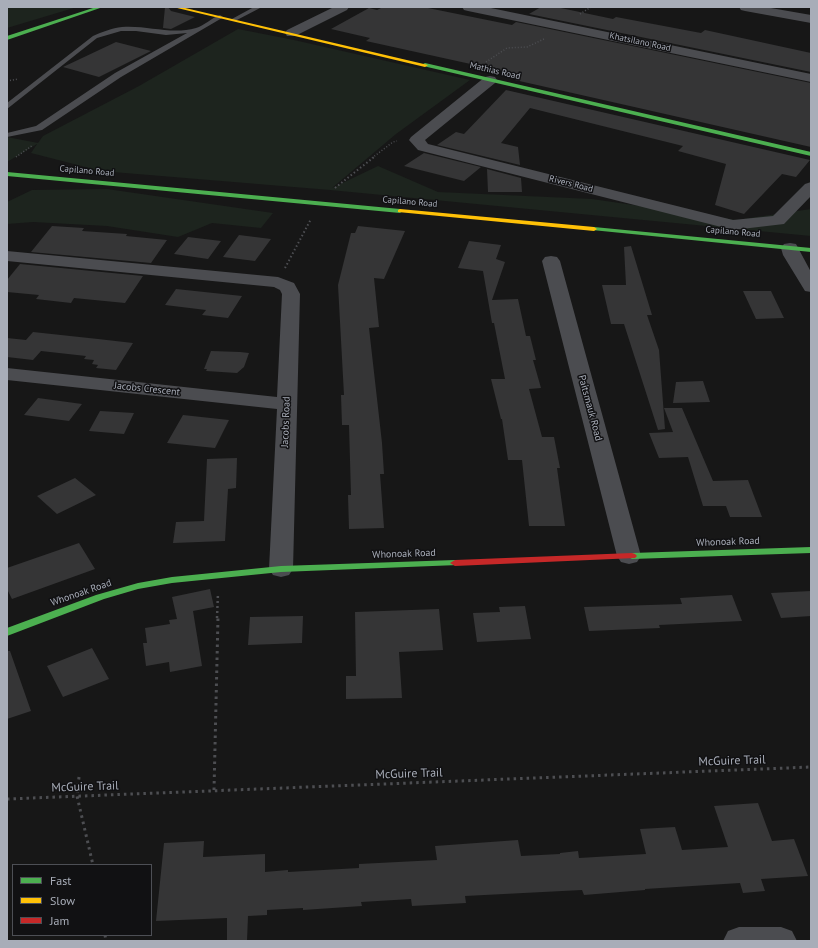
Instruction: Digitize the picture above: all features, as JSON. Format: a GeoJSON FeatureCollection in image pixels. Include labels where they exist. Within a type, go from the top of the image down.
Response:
{"type":"FeatureCollection","features":[{"type":"Feature","properties":{"kind":"street"},"geometry":{"type":"LineString","coordinates":[[7,38],[101,7]]}},
{"type":"Feature","properties":{"kind":"street","name":"Mathias Road"},"geometry":{"type":"LineString","coordinates":[[175,7],[811,154]]}},
{"type":"Feature","properties":{"kind":"street"},"geometry":{"type":"LineString","coordinates":[[292,33],[343,7]]}},
{"type":"Feature","properties":{"kind":"street","name":"Khatsilano Road"},"geometry":{"type":"LineString","coordinates":[[468,7],[811,78]]}},
{"type":"Feature","properties":{"kind":"street"},"geometry":{"type":"LineString","coordinates":[[749,7],[811,19]]}},
{"type":"Feature","properties":{"kind":"street"},"geometry":{"type":"LineString","coordinates":[[416,140],[490,80]]}},
{"type":"Feature","properties":{"kind":"street","name":"Rivers Road"},"geometry":{"type":"LineString","coordinates":[[416,140],[423,147],[733,225],[778,220],[811,187]]}},
{"type":"Feature","properties":{"kind":"street","name":"Capilano Road"},"geometry":{"type":"LineString","coordinates":[[7,174],[811,250]]}},
{"type":"Feature","properties":{"kind":"street"},"geometry":{"type":"LineString","coordinates":[[790,248],[792,256],[811,287]]}},
{"type":"Feature","properties":{"kind":"street"},"geometry":{"type":"LineString","coordinates":[[7,256],[278,282]]}},
{"type":"Feature","properties":{"kind":"street","name":"Paitsmauk Road"},"geometry":{"type":"LineString","coordinates":[[551,260],[629,556]]}},
{"type":"Feature","properties":{"kind":"street","name":"Jacobs Road"},"geometry":{"type":"LineString","coordinates":[[278,282],[288,287],[291,294],[281,569]]}},
{"type":"Feature","properties":{"kind":"street","name":"Jacobs Crescent"},"geometry":{"type":"LineString","coordinates":[[7,374],[286,404]]}},
{"type":"Feature","properties":{"kind":"street","name":"Whonoak Road"},"geometry":{"type":"LineString","coordinates":[[7,632],[116,592],[156,582],[219,574],[281,569],[811,550]]}},
{"type":"Feature","properties":{"kind":"lane"},"geometry":{"type":"LineString","coordinates":[[232,20],[259,7]]}},
{"type":"Feature","properties":{"kind":"lane"},"geometry":{"type":"LineString","coordinates":[[7,135],[40,128],[118,75],[220,17]]}},
{"type":"Feature","properties":{"kind":"lane"},"geometry":{"type":"LineString","coordinates":[[7,107],[95,37],[107,32],[136,28],[166,33],[199,29]]}},
{"type":"Feature","properties":{"kind":"path"},"geometry":{"type":"LineString","coordinates":[[467,75],[507,48],[527,47],[541,41],[562,26]]}},
{"type":"Feature","properties":{"kind":"path"},"geometry":{"type":"LineString","coordinates":[[15,158],[40,140],[40,128]]}},
{"type":"Feature","properties":{"kind":"path"},"geometry":{"type":"LineString","coordinates":[[331,192],[393,142],[416,140]]}},
{"type":"Feature","properties":{"kind":"path"},"geometry":{"type":"LineString","coordinates":[[278,282],[314,215]]}},
{"type":"Feature","properties":{"kind":"path"},"geometry":{"type":"LineString","coordinates":[[214,790],[219,574]]}},
{"type":"Feature","properties":{"kind":"path","name":"McGuire Trail"},"geometry":{"type":"LineString","coordinates":[[7,799],[811,767]]}},
{"type":"Feature","properties":{"kind":"path"},"geometry":{"type":"LineString","coordinates":[[79,777],[77,796],[93,864]]}},
{"type":"Feature","properties":{"kind":"shaded area"},"geometry":{"type":"Polygon","coordinates":[[[7,7],[77,7],[7,28],[7,7]]]}},
{"type":"Feature","properties":{"kind":"shaded area"},"geometry":{"type":"Polygon","coordinates":[[[238,29],[294,40],[470,80],[396,134],[332,188],[378,166],[438,192],[592,199],[736,220],[811,209],[811,236],[330,190],[101,171],[31,153],[37,144],[7,162],[7,137],[38,143],[43,136],[139,86],[238,29]]]}},
{"type":"Feature","properties":{"kind":"shaded area"},"geometry":{"type":"Polygon","coordinates":[[[107,189],[273,213],[261,228],[212,223],[178,237],[107,226],[33,222],[7,224],[7,202],[32,190],[107,189]]]}},
{"type":"Feature","properties":{"kind":"building"},"geometry":{"type":"Polygon","coordinates":[[[165,7],[168,7],[171,11],[195,17],[171,29],[163,28],[165,7]]]}},
{"type":"Feature","properties":{"kind":"building"},"geometry":{"type":"Polygon","coordinates":[[[383,7],[423,7],[512,25],[516,22],[811,83],[811,147],[515,80],[518,77],[504,74],[507,72],[366,41],[370,38],[331,29],[369,8],[377,10],[383,7]]]}},
{"type":"Feature","properties":{"kind":"building"},"geometry":{"type":"Polygon","coordinates":[[[541,7],[556,7],[613,19],[616,17],[701,33],[705,30],[811,53],[811,72],[529,14],[541,7]]]}},
{"type":"Feature","properties":{"kind":"building"},"geometry":{"type":"Polygon","coordinates":[[[116,42],[151,51],[99,77],[63,67],[116,42]]]}},
{"type":"Feature","properties":{"kind":"building"},"geometry":{"type":"Polygon","coordinates":[[[506,90],[810,160],[796,177],[782,174],[744,214],[715,205],[726,164],[678,151],[683,146],[530,108],[501,143],[518,147],[520,165],[437,145],[456,132],[464,134],[506,90]]]}},
{"type":"Feature","properties":{"kind":"building"},"geometry":{"type":"Polygon","coordinates":[[[424,153],[481,167],[464,181],[404,166],[424,153]]]}},
{"type":"Feature","properties":{"kind":"building"},"geometry":{"type":"Polygon","coordinates":[[[487,169],[521,178],[522,192],[488,192],[487,169]]]}},
{"type":"Feature","properties":{"kind":"building"},"geometry":{"type":"Polygon","coordinates":[[[52,226],[84,228],[82,231],[127,234],[126,236],[167,240],[151,263],[31,252],[52,226]]]}},
{"type":"Feature","properties":{"kind":"building"},"geometry":{"type":"Polygon","coordinates":[[[358,226],[405,231],[384,279],[374,278],[379,327],[369,328],[382,443],[384,474],[380,474],[384,528],[349,529],[348,495],[351,495],[349,425],[342,425],[341,395],[344,395],[338,285],[351,233],[355,233],[358,226]]]}},
{"type":"Feature","properties":{"kind":"building"},"geometry":{"type":"Polygon","coordinates":[[[239,235],[271,239],[255,261],[223,257],[239,235]]]}},
{"type":"Feature","properties":{"kind":"building"},"geometry":{"type":"Polygon","coordinates":[[[188,237],[221,241],[208,259],[174,254],[188,237]]]}},
{"type":"Feature","properties":{"kind":"building"},"geometry":{"type":"Polygon","coordinates":[[[469,241],[501,245],[496,259],[505,262],[492,300],[518,299],[526,336],[530,336],[536,360],[533,360],[541,388],[529,389],[542,437],[554,437],[560,468],[557,468],[565,526],[529,526],[522,460],[508,460],[502,419],[491,379],[505,379],[494,323],[492,323],[483,271],[458,268],[469,241]]]}},
{"type":"Feature","properties":{"kind":"building"},"geometry":{"type":"Polygon","coordinates":[[[631,246],[652,315],[647,315],[659,350],[665,429],[658,430],[624,324],[611,324],[602,285],[626,285],[624,247],[631,246]]]}},
{"type":"Feature","properties":{"kind":"building"},"geometry":{"type":"Polygon","coordinates":[[[20,264],[143,276],[125,303],[74,298],[71,303],[36,299],[39,295],[7,292],[7,280],[20,264]]]}},
{"type":"Feature","properties":{"kind":"building"},"geometry":{"type":"Polygon","coordinates":[[[176,289],[242,296],[228,318],[202,315],[206,310],[165,305],[176,289]]]}},
{"type":"Feature","properties":{"kind":"building"},"geometry":{"type":"Polygon","coordinates":[[[743,291],[771,291],[784,318],[756,319],[743,291]]]}},
{"type":"Feature","properties":{"kind":"building"},"geometry":{"type":"Polygon","coordinates":[[[33,332],[133,343],[116,370],[96,368],[98,365],[92,364],[94,360],[84,359],[86,356],[41,351],[33,360],[7,357],[7,338],[26,340],[33,332]]]}},
{"type":"Feature","properties":{"kind":"building"},"geometry":{"type":"Polygon","coordinates":[[[211,351],[249,353],[244,367],[237,373],[206,371],[207,369],[204,369],[211,351]]]}},
{"type":"Feature","properties":{"kind":"building"},"geometry":{"type":"Polygon","coordinates":[[[703,381],[710,402],[673,403],[676,382],[703,381]]]}},
{"type":"Feature","properties":{"kind":"building"},"geometry":{"type":"Polygon","coordinates":[[[38,398],[82,404],[69,421],[24,415],[38,398]]]}},
{"type":"Feature","properties":{"kind":"building"},"geometry":{"type":"Polygon","coordinates":[[[664,408],[682,408],[713,481],[748,480],[762,517],[730,517],[726,506],[703,506],[688,457],[659,458],[649,433],[673,432],[664,408]]]}},
{"type":"Feature","properties":{"kind":"building"},"geometry":{"type":"Polygon","coordinates":[[[100,411],[134,413],[124,434],[89,431],[100,411]]]}},
{"type":"Feature","properties":{"kind":"building"},"geometry":{"type":"Polygon","coordinates":[[[183,415],[229,420],[215,448],[167,443],[183,415]]]}},
{"type":"Feature","properties":{"kind":"building"},"geometry":{"type":"Polygon","coordinates":[[[237,458],[236,488],[228,489],[225,541],[173,543],[176,522],[204,521],[207,459],[237,458]]]}},
{"type":"Feature","properties":{"kind":"building"},"geometry":{"type":"Polygon","coordinates":[[[75,478],[96,495],[57,514],[37,496],[75,478]]]}},
{"type":"Feature","properties":{"kind":"building"},"geometry":{"type":"Polygon","coordinates":[[[79,543],[95,569],[12,599],[7,589],[7,568],[79,543]]]}},
{"type":"Feature","properties":{"kind":"building"},"geometry":{"type":"Polygon","coordinates":[[[210,589],[214,607],[193,611],[202,666],[170,672],[169,662],[146,666],[143,643],[147,643],[145,628],[170,624],[169,620],[177,619],[172,597],[210,589]]]}},
{"type":"Feature","properties":{"kind":"building"},"geometry":{"type":"Polygon","coordinates":[[[811,591],[811,616],[781,618],[771,593],[811,591]]]}},
{"type":"Feature","properties":{"kind":"building"},"geometry":{"type":"Polygon","coordinates":[[[732,595],[742,621],[659,625],[660,628],[589,631],[584,607],[682,604],[680,598],[732,595]]]}},
{"type":"Feature","properties":{"kind":"building"},"geometry":{"type":"Polygon","coordinates":[[[525,606],[531,639],[477,642],[473,613],[500,612],[499,607],[525,606]]]}},
{"type":"Feature","properties":{"kind":"building"},"geometry":{"type":"Polygon","coordinates":[[[439,609],[443,650],[399,652],[402,698],[346,699],[346,676],[356,676],[355,612],[439,609]]]}},
{"type":"Feature","properties":{"kind":"building"},"geometry":{"type":"Polygon","coordinates":[[[303,616],[302,643],[248,645],[250,617],[303,616]]]}},
{"type":"Feature","properties":{"kind":"building"},"geometry":{"type":"Polygon","coordinates":[[[92,648],[109,679],[63,697],[47,666],[92,648]]]}},
{"type":"Feature","properties":{"kind":"building"},"geometry":{"type":"Polygon","coordinates":[[[7,651],[10,651],[31,711],[7,719],[7,651]]]}},
{"type":"Feature","properties":{"kind":"building"},"geometry":{"type":"Polygon","coordinates":[[[758,803],[772,841],[794,839],[808,876],[761,879],[765,891],[743,893],[740,883],[645,889],[584,895],[582,890],[465,896],[466,903],[412,906],[411,899],[361,902],[362,906],[303,910],[303,908],[267,910],[267,915],[248,916],[247,941],[227,941],[227,918],[156,921],[164,843],[204,841],[203,857],[265,854],[265,872],[359,868],[359,864],[437,860],[435,846],[518,840],[521,856],[560,854],[578,851],[579,858],[646,854],[640,829],[675,827],[682,850],[728,847],[714,806],[758,803]]]}},
{"type":"Feature","properties":{"kind":"traffic: fast"},"geometry":{"type":"LineString","coordinates":[[7,38],[101,7]]}},
{"type":"Feature","properties":{"kind":"traffic: fast"},"geometry":{"type":"LineString","coordinates":[[425,65],[811,154]]}},
{"type":"Feature","properties":{"kind":"traffic: fast"},"geometry":{"type":"LineString","coordinates":[[7,174],[400,211]]}},
{"type":"Feature","properties":{"kind":"traffic: fast"},"geometry":{"type":"LineString","coordinates":[[594,229],[811,250]]}},
{"type":"Feature","properties":{"kind":"traffic: fast"},"geometry":{"type":"LineString","coordinates":[[632,556],[811,550]]}},
{"type":"Feature","properties":{"kind":"traffic: fast"},"geometry":{"type":"LineString","coordinates":[[7,632],[100,597],[138,586],[172,580],[281,569],[455,563]]}},
{"type":"Feature","properties":{"kind":"traffic: slow"},"geometry":{"type":"LineString","coordinates":[[175,7],[425,65]]}},
{"type":"Feature","properties":{"kind":"traffic: slow"},"geometry":{"type":"LineString","coordinates":[[400,211],[594,229]]}},
{"type":"Feature","properties":{"kind":"traffic: jam"},"geometry":{"type":"LineString","coordinates":[[455,563],[632,556]]}}]}
